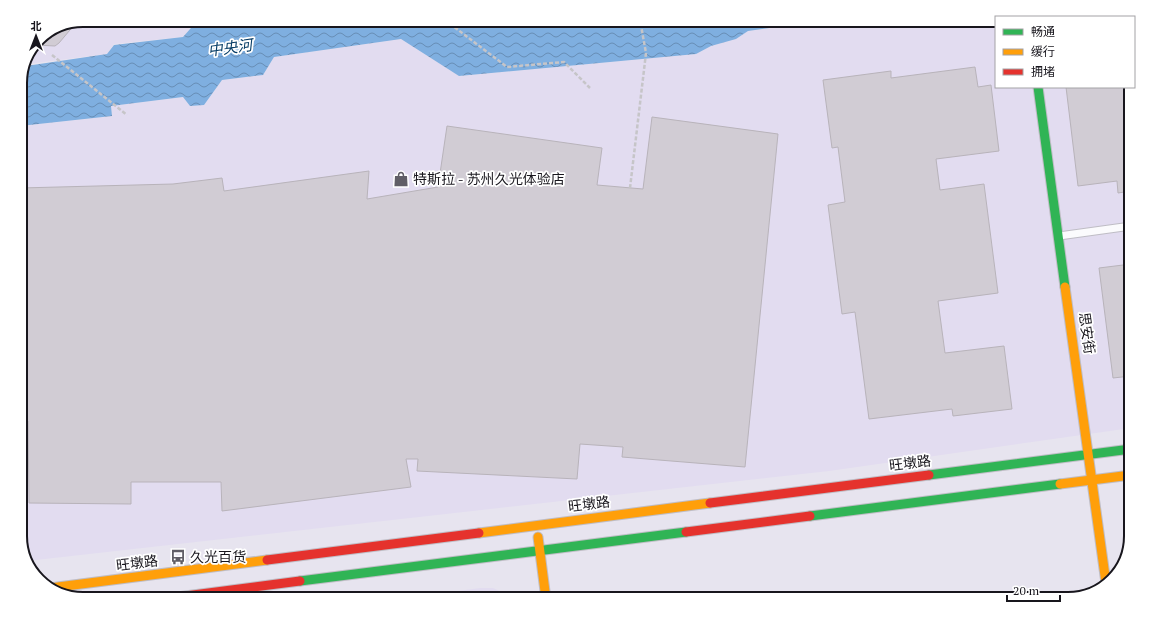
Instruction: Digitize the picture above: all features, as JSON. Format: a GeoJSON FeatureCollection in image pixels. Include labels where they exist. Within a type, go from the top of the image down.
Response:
{"type":"FeatureCollection","features":[{"type":"Feature","properties":{"kind":"main road","name":"思安街"},"geometry":{"type":"LineString","coordinates":[[1038,88],[1105,577]]}},
{"type":"Feature","properties":{"kind":"main road","name":"旺墩路"},"geometry":{"type":"LineString","coordinates":[[61,587],[1124,450]]}},
{"type":"Feature","properties":{"kind":"main road"},"geometry":{"type":"LineString","coordinates":[[216,592],[1124,476]]}},
{"type":"Feature","properties":{"kind":"main road"},"geometry":{"type":"LineString","coordinates":[[536,525],[545,592]]}},
{"type":"Feature","properties":{"kind":"lane"},"geometry":{"type":"LineString","coordinates":[[1059,236],[1124,227]]}},
{"type":"Feature","properties":{"kind":"path"},"geometry":{"type":"LineString","coordinates":[[454,27],[507,67],[564,62],[590,88]]}},
{"type":"Feature","properties":{"kind":"path"},"geometry":{"type":"LineString","coordinates":[[630,188],[646,53],[641,27]]}},
{"type":"Feature","properties":{"kind":"path"},"geometry":{"type":"LineString","coordinates":[[53,56],[127,115]]}},
{"type":"Feature","properties":{"kind":"shaded area"},"geometry":{"type":"Polygon","coordinates":[[[192,27],[183,37],[114,44],[107,54],[31,64],[35,56],[56,56],[56,35],[72,28],[192,27]]]}},
{"type":"Feature","properties":{"kind":"shaded area","name":"久光百货"},"geometry":{"type":"Polygon","coordinates":[[[777,27],[995,27],[995,88],[1124,88],[1124,429],[829,471],[33,560],[30,554],[27,539],[27,125],[112,116],[111,106],[183,97],[190,106],[204,105],[222,80],[263,75],[274,57],[401,39],[459,76],[696,54],[711,46],[736,39],[748,31],[777,27]]]}},
{"type":"Feature","properties":{"kind":"shaded area"},"geometry":{"type":"Polygon","coordinates":[[[480,588],[493,588],[502,592],[451,592],[480,588]]]}},
{"type":"Feature","properties":{"kind":"water","name":"中央河"},"geometry":{"type":"Polygon","coordinates":[[[192,27],[777,27],[748,31],[736,39],[711,46],[696,54],[459,76],[401,39],[274,57],[263,75],[222,80],[204,105],[190,106],[183,97],[111,106],[112,116],[27,125],[27,80],[30,65],[107,54],[114,45],[183,37],[192,27]]]}},
{"type":"Feature","properties":{"kind":"building"},"geometry":{"type":"Polygon","coordinates":[[[72,28],[56,45],[56,35],[72,28]]]}},
{"type":"Feature","properties":{"kind":"building"},"geometry":{"type":"Polygon","coordinates":[[[975,67],[978,87],[991,85],[999,151],[936,159],[940,190],[984,184],[998,293],[938,301],[945,353],[1004,346],[1012,409],[953,416],[952,409],[869,419],[855,312],[842,314],[828,205],[845,202],[838,147],[832,148],[823,80],[891,71],[891,78],[975,67]]]}},
{"type":"Feature","properties":{"kind":"building"},"geometry":{"type":"Polygon","coordinates":[[[1066,88],[1124,88],[1124,192],[1118,193],[1117,181],[1078,186],[1066,88]]]}},
{"type":"Feature","properties":{"kind":"building","name":"久光百货"},"geometry":{"type":"Polygon","coordinates":[[[652,117],[778,134],[745,467],[622,457],[623,447],[580,444],[577,479],[417,471],[418,459],[406,459],[411,487],[222,511],[221,482],[131,482],[131,504],[29,503],[27,421],[27,188],[173,184],[222,178],[224,191],[369,171],[367,199],[438,187],[447,126],[602,148],[597,185],[643,189],[652,117]]]}},
{"type":"Feature","properties":{"kind":"building"},"geometry":{"type":"Polygon","coordinates":[[[1124,265],[1124,377],[1113,378],[1099,268],[1124,265]]]}},
{"type":"Feature","properties":{"kind":"traffic: fast"},"geometry":{"type":"LineString","coordinates":[[1038,88],[1065,287]]}},
{"type":"Feature","properties":{"kind":"traffic: fast"},"geometry":{"type":"LineString","coordinates":[[929,475],[1124,450]]}},
{"type":"Feature","properties":{"kind":"traffic: fast"},"geometry":{"type":"LineString","coordinates":[[810,516],[1060,484]]}},
{"type":"Feature","properties":{"kind":"traffic: fast"},"geometry":{"type":"LineString","coordinates":[[300,581],[686,532]]}},
{"type":"Feature","properties":{"kind":"traffic: slow"},"geometry":{"type":"LineString","coordinates":[[1065,287],[1105,577]]}},
{"type":"Feature","properties":{"kind":"traffic: slow"},"geometry":{"type":"LineString","coordinates":[[1060,484],[1124,476]]}},
{"type":"Feature","properties":{"kind":"traffic: slow"},"geometry":{"type":"LineString","coordinates":[[479,533],[710,503]]}},
{"type":"Feature","properties":{"kind":"traffic: slow"},"geometry":{"type":"LineString","coordinates":[[538,537],[545,592]]}},
{"type":"Feature","properties":{"kind":"traffic: slow"},"geometry":{"type":"LineString","coordinates":[[61,587],[267,560]]}},
{"type":"Feature","properties":{"kind":"traffic: jam"},"geometry":{"type":"LineString","coordinates":[[710,503],[929,475]]}},
{"type":"Feature","properties":{"kind":"traffic: jam"},"geometry":{"type":"LineString","coordinates":[[686,532],[810,516]]}},
{"type":"Feature","properties":{"kind":"traffic: jam"},"geometry":{"type":"LineString","coordinates":[[267,560],[479,533]]}},
{"type":"Feature","properties":{"kind":"traffic: jam"},"geometry":{"type":"LineString","coordinates":[[216,592],[300,581]]}},
{"type":"Feature","properties":{"kind":"place","name":"特斯拉 - 苏州久光体验店"},"geometry":{"type":"Point","coordinates":[401,179]}},
{"type":"Feature","properties":{"kind":"place","name":"久光百货"},"geometry":{"type":"Point","coordinates":[178,557]}}]}
